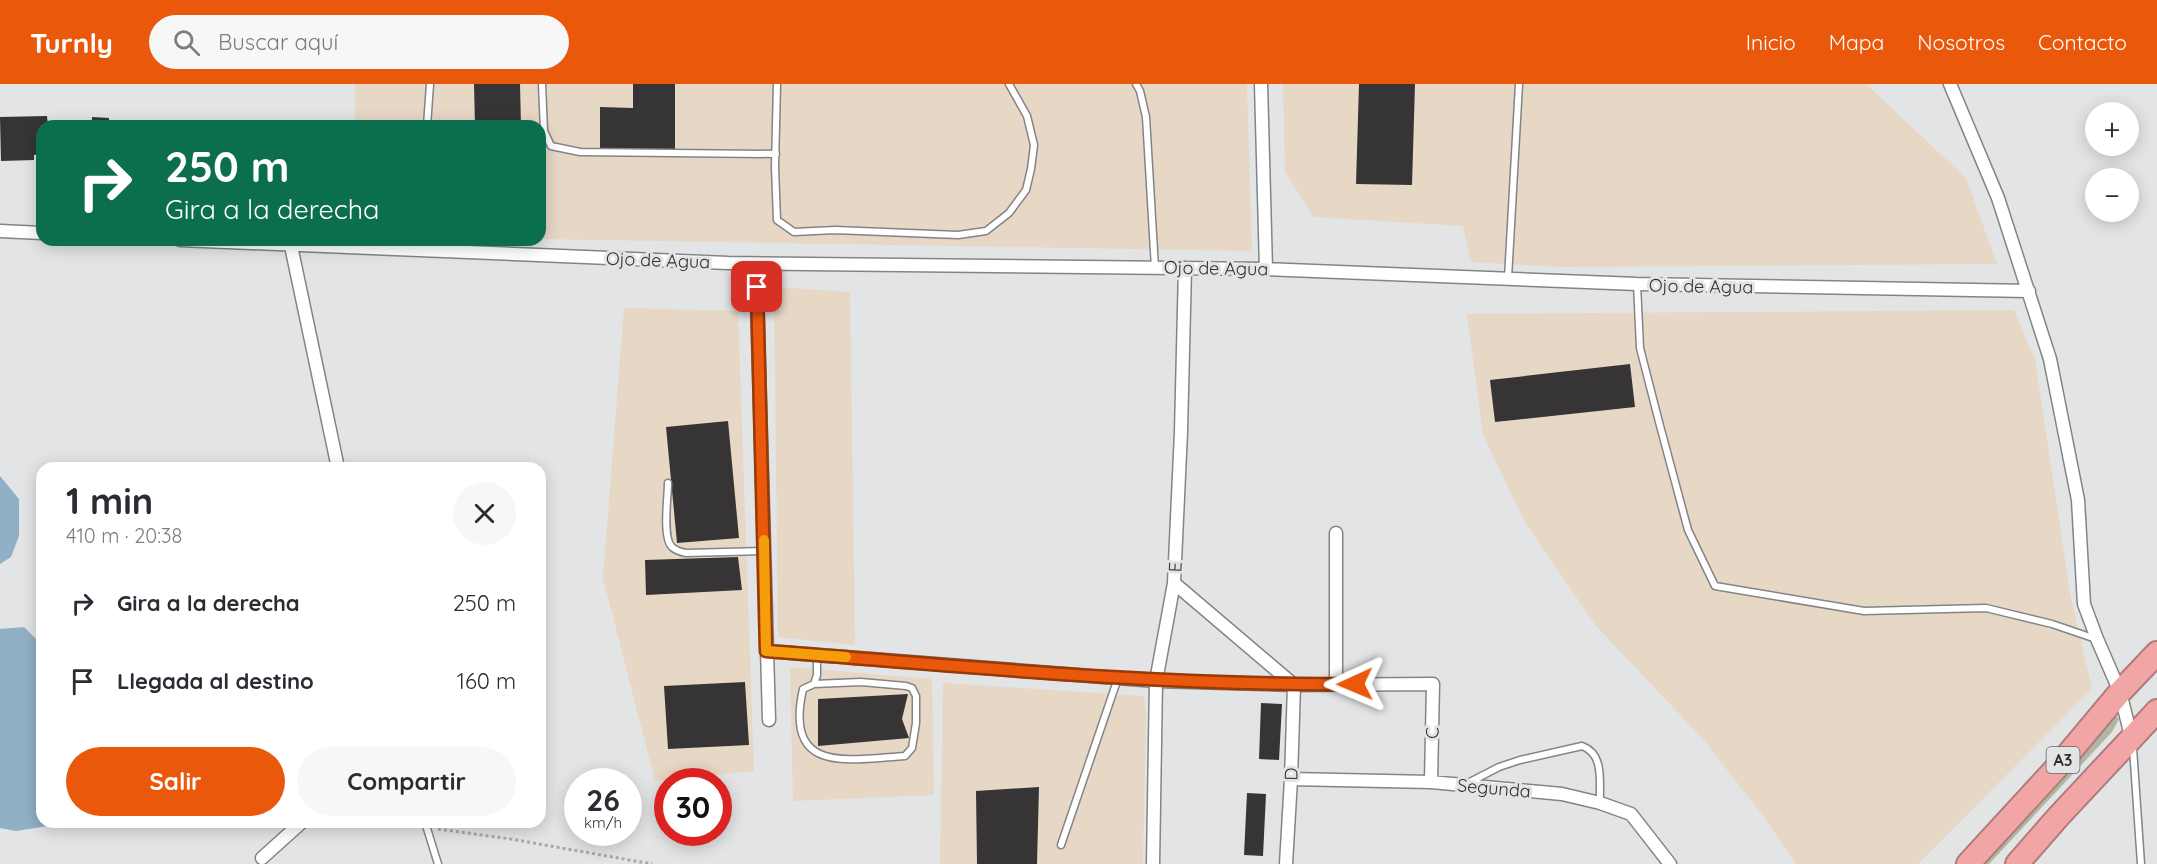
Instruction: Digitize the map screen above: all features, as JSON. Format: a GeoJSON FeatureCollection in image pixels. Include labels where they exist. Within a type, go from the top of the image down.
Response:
{"type":"FeatureCollection","features":[{"type":"Feature","properties":{"kind":"highway","name":"A3"},"geometry":{"type":"LineString","coordinates":[[1968,864],[2157,653]]}},
{"type":"Feature","properties":{"kind":"highway","name":"A3"},"geometry":{"type":"LineString","coordinates":[[2016,864],[2157,711]]}},
{"type":"Feature","properties":{"kind":"street"},"geometry":{"type":"LineString","coordinates":[[1261,84],[1266,268]]}},
{"type":"Feature","properties":{"kind":"street"},"geometry":{"type":"LineString","coordinates":[[1950,84],[1998,198],[2053,371],[2078,500],[2085,604],[2120,692],[2132,740]]}},
{"type":"Feature","properties":{"kind":"street"},"geometry":{"type":"LineString","coordinates":[[0,231],[36,233]]}},
{"type":"Feature","properties":{"kind":"street"},"geometry":{"type":"LineString","coordinates":[[291,246],[337,462]]}},
{"type":"Feature","properties":{"kind":"street","name":"Ojo de Agua"},"geometry":{"type":"LineString","coordinates":[[437,246],[756,264],[1266,268],[1637,284],[2029,291]]}},
{"type":"Feature","properties":{"kind":"street"},"geometry":{"type":"LineString","coordinates":[[756,264],[769,720]]}},
{"type":"Feature","properties":{"kind":"street","name":"E"},"geometry":{"type":"LineString","coordinates":[[1153,864],[1156,681],[1174,583],[1185,268]]}},
{"type":"Feature","properties":{"kind":"street"},"geometry":{"type":"LineString","coordinates":[[766,651],[1156,681],[1336,684],[1336,533]]}},
{"type":"Feature","properties":{"kind":"street"},"geometry":{"type":"LineString","coordinates":[[1174,583],[1294,685]]}},
{"type":"Feature","properties":{"kind":"street","name":"C"},"geometry":{"type":"LineString","coordinates":[[1336,684],[1433,684],[1431,782]]}},
{"type":"Feature","properties":{"kind":"street","name":"D"},"geometry":{"type":"LineString","coordinates":[[1286,864],[1294,685]]}},
{"type":"Feature","properties":{"kind":"street","name":"Segunda"},"geometry":{"type":"LineString","coordinates":[[1291,779],[1431,782],[1562,794],[1600,802],[1631,813],[1670,864]]}},
{"type":"Feature","properties":{"kind":"street"},"geometry":{"type":"LineString","coordinates":[[260,861],[296,828]]}},
{"type":"Feature","properties":{"kind":"lane"},"geometry":{"type":"LineString","coordinates":[[427,120],[430,84]]}},
{"type":"Feature","properties":{"kind":"lane"},"geometry":{"type":"LineString","coordinates":[[542,84],[544,120]]}},
{"type":"Feature","properties":{"kind":"lane"},"geometry":{"type":"LineString","coordinates":[[777,84],[777,220],[794,232],[835,230],[958,235],[986,231],[1009,213],[1026,190],[1034,144],[1027,116],[1009,84]]}},
{"type":"Feature","properties":{"kind":"lane"},"geometry":{"type":"LineString","coordinates":[[1136,84],[1146,117],[1155,268]]}},
{"type":"Feature","properties":{"kind":"lane"},"geometry":{"type":"LineString","coordinates":[[1509,279],[1519,84]]}},
{"type":"Feature","properties":{"kind":"lane"},"geometry":{"type":"LineString","coordinates":[[546,135],[551,146],[580,152],[776,154]]}},
{"type":"Feature","properties":{"kind":"lane"},"geometry":{"type":"LineString","coordinates":[[1637,284],[1640,348],[1651,391],[1688,530],[1715,586],[1864,611],[1986,608],[2052,624],[2097,639]]}},
{"type":"Feature","properties":{"kind":"lane"},"geometry":{"type":"LineString","coordinates":[[668,483],[667,536],[670,546],[686,553],[764,551]]}},
{"type":"Feature","properties":{"kind":"lane"},"geometry":{"type":"LineString","coordinates":[[814,684],[861,682],[912,688],[916,696],[916,723],[912,748],[905,756],[862,759],[826,758],[810,749],[803,740],[799,706],[803,689],[814,684],[818,655]]}},
{"type":"Feature","properties":{"kind":"lane"},"geometry":{"type":"LineString","coordinates":[[1061,845],[1119,677]]}},
{"type":"Feature","properties":{"kind":"lane"},"geometry":{"type":"LineString","coordinates":[[2132,740],[2141,864]]}},
{"type":"Feature","properties":{"kind":"lane"},"geometry":{"type":"LineString","coordinates":[[1465,785],[1499,767],[1582,746],[1591,749],[1596,755],[1600,802]]}},
{"type":"Feature","properties":{"kind":"lane"},"geometry":{"type":"LineString","coordinates":[[427,828],[438,864]]}},
{"type":"Feature","properties":{"kind":"path"},"geometry":{"type":"LineString","coordinates":[[444,828],[652,864]]}},
{"type":"Feature","properties":{"kind":"shaded area"},"geometry":{"type":"Polygon","coordinates":[[[355,84],[1247,84],[1252,251],[546,239],[546,120],[355,120],[355,84]]]}},
{"type":"Feature","properties":{"kind":"shaded area"},"geometry":{"type":"Polygon","coordinates":[[[1283,84],[1866,84],[1966,178],[1997,264],[1563,267],[1471,262],[1463,226],[1314,217],[1285,172],[1283,84]]]}},
{"type":"Feature","properties":{"kind":"shaded area"},"geometry":{"type":"Polygon","coordinates":[[[774,287],[850,292],[855,645],[778,637],[774,287]]]}},
{"type":"Feature","properties":{"kind":"shaded area"},"geometry":{"type":"Polygon","coordinates":[[[624,308],[738,311],[754,771],[732,773],[732,768],[654,768],[654,777],[603,578],[624,308]]]}},
{"type":"Feature","properties":{"kind":"shaded area"},"geometry":{"type":"Polygon","coordinates":[[[2014,310],[2035,360],[2070,593],[2092,689],[1918,864],[1796,864],[1764,817],[1703,739],[1596,626],[1525,522],[1483,435],[1467,314],[2014,310]]]}},
{"type":"Feature","properties":{"kind":"shaded area"},"geometry":{"type":"Polygon","coordinates":[[[790,667],[932,679],[934,795],[793,801],[790,667]]]}},
{"type":"Feature","properties":{"kind":"shaded area"},"geometry":{"type":"Polygon","coordinates":[[[943,683],[1144,696],[1146,713],[1143,864],[940,864],[943,683]]]}},
{"type":"Feature","properties":{"kind":"green space"},"geometry":{"type":"Polygon","coordinates":[[[2114,714],[2119,719],[2112,732],[1989,864],[1973,864],[2114,714]]]}},
{"type":"Feature","properties":{"kind":"water"},"geometry":{"type":"Polygon","coordinates":[[[0,476],[19,499],[19,536],[11,557],[0,564],[0,476]]]}},
{"type":"Feature","properties":{"kind":"water"},"geometry":{"type":"Polygon","coordinates":[[[24,627],[36,639],[36,828],[16,831],[0,828],[0,629],[24,627]]]}},
{"type":"Feature","properties":{"kind":"building"},"geometry":{"type":"Polygon","coordinates":[[[474,84],[520,84],[521,120],[475,120],[474,84]]]}},
{"type":"Feature","properties":{"kind":"building"},"geometry":{"type":"Polygon","coordinates":[[[633,84],[675,84],[675,155],[600,155],[600,107],[633,108],[633,84]]]}},
{"type":"Feature","properties":{"kind":"building"},"geometry":{"type":"Polygon","coordinates":[[[1359,84],[1415,84],[1412,185],[1356,184],[1359,84]]]}},
{"type":"Feature","properties":{"kind":"building"},"geometry":{"type":"Polygon","coordinates":[[[47,116],[47,120],[36,120],[34,160],[1,161],[0,117],[47,116]]]}},
{"type":"Feature","properties":{"kind":"building"},"geometry":{"type":"Polygon","coordinates":[[[92,117],[109,118],[109,120],[92,120],[92,117]]]}},
{"type":"Feature","properties":{"kind":"building"},"geometry":{"type":"Polygon","coordinates":[[[1630,364],[1635,407],[1495,422],[1490,380],[1630,364]]]}},
{"type":"Feature","properties":{"kind":"building"},"geometry":{"type":"Polygon","coordinates":[[[728,421],[739,538],[677,543],[666,427],[728,421]]]}},
{"type":"Feature","properties":{"kind":"building"},"geometry":{"type":"Polygon","coordinates":[[[738,557],[742,590],[646,595],[645,560],[738,557]]]}},
{"type":"Feature","properties":{"kind":"building"},"geometry":{"type":"Polygon","coordinates":[[[745,682],[749,745],[668,749],[664,686],[745,682]]]}},
{"type":"Feature","properties":{"kind":"building"},"geometry":{"type":"Polygon","coordinates":[[[908,694],[902,719],[909,738],[818,746],[818,699],[908,694]]]}},
{"type":"Feature","properties":{"kind":"building"},"geometry":{"type":"Polygon","coordinates":[[[1261,703],[1282,704],[1279,760],[1259,759],[1261,703]]]}},
{"type":"Feature","properties":{"kind":"building"},"geometry":{"type":"Polygon","coordinates":[[[1039,787],[1037,864],[977,864],[976,791],[1039,787]]]}},
{"type":"Feature","properties":{"kind":"building"},"geometry":{"type":"Polygon","coordinates":[[[1247,793],[1266,794],[1263,856],[1244,855],[1247,793]]]}},
{"type":"Feature","properties":{"kind":"slow traffic"},"geometry":{"type":"LineString","coordinates":[[764,540],[766,651],[846,657]]}},
{"type":"Feature","properties":{"kind":"route"},"geometry":{"type":"LineString","coordinates":[[757,287],[766,651],[1156,681],[1294,685],[1355,684]]}}]}
